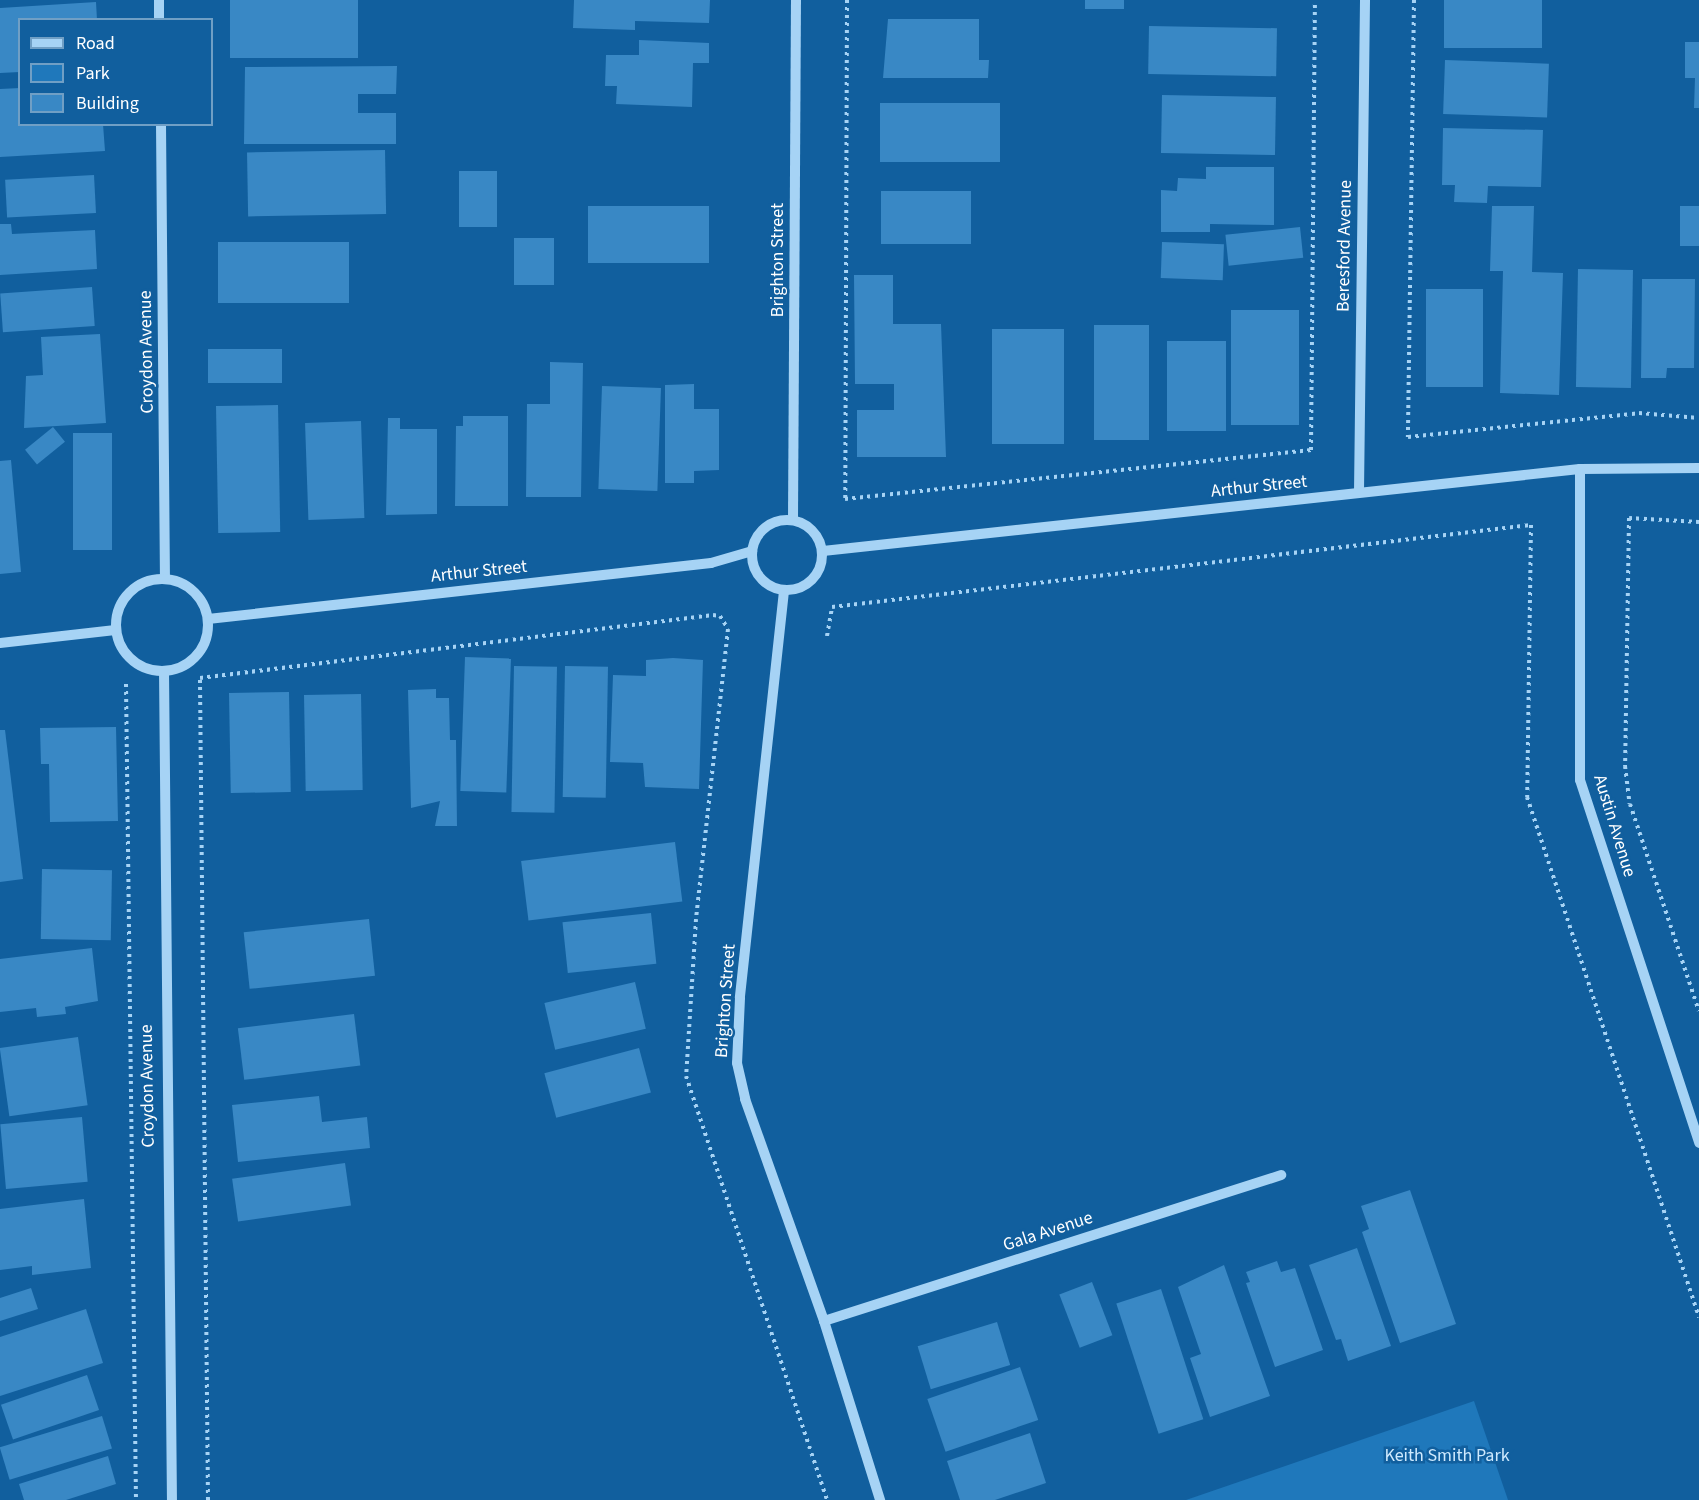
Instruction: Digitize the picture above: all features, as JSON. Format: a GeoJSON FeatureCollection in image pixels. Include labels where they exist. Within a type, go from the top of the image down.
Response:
{"type":"FeatureCollection","features":[{"type":"Feature","properties":{"kind":"street"},"geometry":{"type":"LineString","coordinates":[[159,0],[159,18]]}},
{"type":"Feature","properties":{"kind":"street","name":"Brighton Street"},"geometry":{"type":"LineString","coordinates":[[793,520],[796,0]]}},
{"type":"Feature","properties":{"kind":"street","name":"Beresford Avenue"},"geometry":{"type":"LineString","coordinates":[[1359,492],[1365,0]]}},
{"type":"Feature","properties":{"kind":"street","name":"Croydon Avenue"},"geometry":{"type":"LineString","coordinates":[[160,126],[165,579]]}},
{"type":"Feature","properties":{"kind":"street","name":"Arthur Street"},"geometry":{"type":"LineString","coordinates":[[823,551],[1580,469],[1699,468]]}},
{"type":"Feature","properties":{"kind":"street","name":"Austin Avenue"},"geometry":{"type":"LineString","coordinates":[[1580,469],[1580,780],[1699,1143]]}},
{"type":"Feature","properties":{"kind":"street"},"geometry":{"type":"LineString","coordinates":[[793,520],[813,530],[823,551],[814,579],[795,590],[784,591],[763,582],[756,573],[752,551],[762,531],[772,524],[793,520]]}},
{"type":"Feature","properties":{"kind":"street","name":"Arthur Street"},"geometry":{"type":"LineString","coordinates":[[208,619],[711,563],[752,551]]}},
{"type":"Feature","properties":{"kind":"street"},"geometry":{"type":"LineString","coordinates":[[165,579],[188,587],[198,596],[208,619],[202,649],[178,668],[164,671],[149,670],[126,655],[115,630],[116,614],[129,593],[149,580],[165,579]]}},
{"type":"Feature","properties":{"kind":"street","name":"Brighton Street"},"geometry":{"type":"LineString","coordinates":[[784,591],[740,998],[736,1063],[745,1099],[824,1321],[880,1500]]}},
{"type":"Feature","properties":{"kind":"street"},"geometry":{"type":"LineString","coordinates":[[0,643],[115,630]]}},
{"type":"Feature","properties":{"kind":"street","name":"Croydon Avenue"},"geometry":{"type":"LineString","coordinates":[[164,671],[172,1500]]}},
{"type":"Feature","properties":{"kind":"street","name":"Gala Avenue"},"geometry":{"type":"LineString","coordinates":[[824,1321],[1281,1175]]}},
{"type":"Feature","properties":{"kind":"path"},"geometry":{"type":"LineString","coordinates":[[847,0],[845,499],[1311,450],[1315,0]]}},
{"type":"Feature","properties":{"kind":"path"},"geometry":{"type":"LineString","coordinates":[[1414,0],[1408,437],[1639,413],[1699,418]]}},
{"type":"Feature","properties":{"kind":"path"},"geometry":{"type":"LineString","coordinates":[[1699,522],[1629,518],[1625,766],[1630,804],[1699,1011]]}},
{"type":"Feature","properties":{"kind":"path"},"geometry":{"type":"LineString","coordinates":[[827,636],[832,607],[1531,525],[1527,797],[1699,1317]]}},
{"type":"Feature","properties":{"kind":"path"},"geometry":{"type":"LineString","coordinates":[[208,1500],[200,678],[714,615],[725,622],[728,629],[696,919],[686,1076],[827,1500]]}},
{"type":"Feature","properties":{"kind":"path","name":"Croydon Avenue"},"geometry":{"type":"LineString","coordinates":[[126,684],[136,1500]]}},
{"type":"Feature","properties":{"kind":"green space","name":"Keith Smith Park"},"geometry":{"type":"Polygon","coordinates":[[[1474,1401],[1508,1500],[1186,1500],[1474,1401]]]}},
{"type":"Feature","properties":{"kind":"building"},"geometry":{"type":"Polygon","coordinates":[[[230,0],[358,0],[358,58],[230,58],[230,0]]]}},
{"type":"Feature","properties":{"kind":"building"},"geometry":{"type":"Polygon","coordinates":[[[574,0],[710,0],[709,23],[635,21],[635,30],[573,28],[574,0]]]}},
{"type":"Feature","properties":{"kind":"building"},"geometry":{"type":"Polygon","coordinates":[[[1085,0],[1124,0],[1124,9],[1085,9],[1085,0]]]}},
{"type":"Feature","properties":{"kind":"building"},"geometry":{"type":"Polygon","coordinates":[[[1444,0],[1542,0],[1542,48],[1444,48],[1444,0]]]}},
{"type":"Feature","properties":{"kind":"building"},"geometry":{"type":"Polygon","coordinates":[[[96,2],[97,18],[18,18],[18,72],[0,73],[0,8],[96,2]]]}},
{"type":"Feature","properties":{"kind":"building"},"geometry":{"type":"Polygon","coordinates":[[[888,19],[979,19],[979,60],[989,60],[988,78],[883,78],[888,19]]]}},
{"type":"Feature","properties":{"kind":"building"},"geometry":{"type":"Polygon","coordinates":[[[1149,26],[1277,28],[1276,76],[1148,74],[1149,26]]]}},
{"type":"Feature","properties":{"kind":"building"},"geometry":{"type":"Polygon","coordinates":[[[639,40],[709,43],[709,63],[693,63],[692,107],[616,104],[617,86],[605,86],[606,55],[639,55],[639,40]]]}},
{"type":"Feature","properties":{"kind":"building"},"geometry":{"type":"Polygon","coordinates":[[[1685,42],[1699,42],[1699,108],[1694,108],[1695,78],[1685,78],[1685,42]]]}},
{"type":"Feature","properties":{"kind":"building"},"geometry":{"type":"Polygon","coordinates":[[[1445,60],[1549,64],[1547,118],[1443,114],[1445,60]]]}},
{"type":"Feature","properties":{"kind":"building"},"geometry":{"type":"Polygon","coordinates":[[[397,66],[396,94],[358,94],[358,113],[396,113],[396,144],[244,144],[245,67],[397,66]]]}},
{"type":"Feature","properties":{"kind":"building"},"geometry":{"type":"Polygon","coordinates":[[[18,88],[18,126],[103,126],[105,151],[0,157],[0,89],[18,88]]]}},
{"type":"Feature","properties":{"kind":"building"},"geometry":{"type":"Polygon","coordinates":[[[1162,95],[1276,97],[1275,155],[1161,153],[1162,95]]]}},
{"type":"Feature","properties":{"kind":"building"},"geometry":{"type":"Polygon","coordinates":[[[880,103],[1000,103],[1000,162],[880,162],[880,103]]]}},
{"type":"Feature","properties":{"kind":"building"},"geometry":{"type":"Polygon","coordinates":[[[1443,128],[1543,130],[1541,187],[1488,186],[1487,203],[1454,202],[1455,185],[1442,185],[1443,128]]]}},
{"type":"Feature","properties":{"kind":"building"},"geometry":{"type":"Polygon","coordinates":[[[385,150],[386,214],[248,216],[247,152],[385,150]]]}},
{"type":"Feature","properties":{"kind":"building"},"geometry":{"type":"Polygon","coordinates":[[[1206,167],[1274,167],[1274,225],[1210,224],[1210,232],[1161,232],[1161,190],[1177,191],[1178,178],[1206,179],[1206,167]]]}},
{"type":"Feature","properties":{"kind":"building"},"geometry":{"type":"Polygon","coordinates":[[[459,171],[497,171],[497,227],[459,227],[459,171]]]}},
{"type":"Feature","properties":{"kind":"building"},"geometry":{"type":"Polygon","coordinates":[[[94,175],[96,213],[7,218],[5,180],[94,175]]]}},
{"type":"Feature","properties":{"kind":"building"},"geometry":{"type":"Polygon","coordinates":[[[881,191],[971,191],[971,244],[881,244],[881,191]]]}},
{"type":"Feature","properties":{"kind":"building"},"geometry":{"type":"Polygon","coordinates":[[[588,206],[709,206],[709,263],[588,263],[588,206]]]}},
{"type":"Feature","properties":{"kind":"building"},"geometry":{"type":"Polygon","coordinates":[[[1492,206],[1534,206],[1532,272],[1563,273],[1559,395],[1500,393],[1503,271],[1490,271],[1492,206]]]}},
{"type":"Feature","properties":{"kind":"building"},"geometry":{"type":"Polygon","coordinates":[[[1680,206],[1699,206],[1699,246],[1680,246],[1680,206]]]}},
{"type":"Feature","properties":{"kind":"building"},"geometry":{"type":"Polygon","coordinates":[[[0,224],[11,224],[12,234],[95,230],[97,269],[0,275],[0,224]]]}},
{"type":"Feature","properties":{"kind":"building"},"geometry":{"type":"Polygon","coordinates":[[[1300,227],[1303,258],[1229,266],[1225,235],[1300,227]]]}},
{"type":"Feature","properties":{"kind":"building"},"geometry":{"type":"Polygon","coordinates":[[[514,238],[554,238],[554,285],[514,285],[514,238]]]}},
{"type":"Feature","properties":{"kind":"building"},"geometry":{"type":"Polygon","coordinates":[[[218,242],[349,242],[349,303],[218,303],[218,242]]]}},
{"type":"Feature","properties":{"kind":"building"},"geometry":{"type":"Polygon","coordinates":[[[1162,242],[1224,244],[1223,280],[1161,278],[1162,242]]]}},
{"type":"Feature","properties":{"kind":"building"},"geometry":{"type":"Polygon","coordinates":[[[1578,269],[1633,270],[1631,388],[1576,387],[1578,269]]]}},
{"type":"Feature","properties":{"kind":"building"},"geometry":{"type":"Polygon","coordinates":[[[854,275],[893,275],[893,324],[941,324],[946,457],[857,457],[857,410],[894,410],[894,384],[855,384],[854,275]]]}},
{"type":"Feature","properties":{"kind":"building"},"geometry":{"type":"Polygon","coordinates":[[[1642,279],[1695,279],[1694,368],[1667,368],[1666,378],[1641,378],[1642,279]]]}},
{"type":"Feature","properties":{"kind":"building"},"geometry":{"type":"Polygon","coordinates":[[[92,287],[95,326],[3,332],[0,293],[92,287]]]}},
{"type":"Feature","properties":{"kind":"building"},"geometry":{"type":"Polygon","coordinates":[[[1426,289],[1483,289],[1483,387],[1426,387],[1426,289]]]}},
{"type":"Feature","properties":{"kind":"building"},"geometry":{"type":"Polygon","coordinates":[[[1231,310],[1299,310],[1299,425],[1231,425],[1231,310]]]}},
{"type":"Feature","properties":{"kind":"building"},"geometry":{"type":"Polygon","coordinates":[[[1094,325],[1149,325],[1149,440],[1094,440],[1094,325]]]}},
{"type":"Feature","properties":{"kind":"building"},"geometry":{"type":"Polygon","coordinates":[[[992,329],[1064,329],[1064,444],[992,444],[992,329]]]}},
{"type":"Feature","properties":{"kind":"building"},"geometry":{"type":"Polygon","coordinates":[[[100,334],[106,423],[24,428],[26,376],[43,375],[41,337],[100,334]]]}},
{"type":"Feature","properties":{"kind":"building"},"geometry":{"type":"Polygon","coordinates":[[[1167,341],[1226,341],[1226,431],[1167,431],[1167,341]]]}},
{"type":"Feature","properties":{"kind":"building"},"geometry":{"type":"Polygon","coordinates":[[[208,349],[282,349],[282,383],[208,383],[208,349]]]}},
{"type":"Feature","properties":{"kind":"building"},"geometry":{"type":"Polygon","coordinates":[[[550,362],[583,363],[581,497],[526,497],[527,404],[550,404],[550,362]]]}},
{"type":"Feature","properties":{"kind":"building"},"geometry":{"type":"Polygon","coordinates":[[[694,384],[694,409],[719,409],[719,470],[694,471],[694,483],[665,483],[665,385],[694,384]]]}},
{"type":"Feature","properties":{"kind":"building"},"geometry":{"type":"Polygon","coordinates":[[[602,386],[661,388],[657,491],[598,489],[602,386]]]}},
{"type":"Feature","properties":{"kind":"building"},"geometry":{"type":"Polygon","coordinates":[[[278,405],[280,532],[218,533],[216,406],[278,405]]]}},
{"type":"Feature","properties":{"kind":"building"},"geometry":{"type":"Polygon","coordinates":[[[463,416],[508,416],[508,506],[455,506],[456,426],[463,426],[463,416]]]}},
{"type":"Feature","properties":{"kind":"building"},"geometry":{"type":"Polygon","coordinates":[[[388,418],[400,418],[400,429],[437,429],[437,514],[386,515],[388,418]]]}},
{"type":"Feature","properties":{"kind":"building"},"geometry":{"type":"Polygon","coordinates":[[[361,421],[364,518],[308,520],[305,423],[361,421]]]}},
{"type":"Feature","properties":{"kind":"building"},"geometry":{"type":"Polygon","coordinates":[[[53,427],[65,442],[37,464],[25,450],[53,427]]]}},
{"type":"Feature","properties":{"kind":"building"},"geometry":{"type":"Polygon","coordinates":[[[73,433],[112,433],[112,550],[73,550],[73,433]]]}},
{"type":"Feature","properties":{"kind":"building"},"geometry":{"type":"Polygon","coordinates":[[[11,460],[21,572],[0,574],[0,461],[11,460]]]}},
{"type":"Feature","properties":{"kind":"building"},"geometry":{"type":"Polygon","coordinates":[[[465,657],[511,659],[506,793],[460,791],[465,657]]]}},
{"type":"Feature","properties":{"kind":"building"},"geometry":{"type":"Polygon","coordinates":[[[673,658],[703,660],[699,789],[645,787],[643,763],[610,762],[613,675],[646,676],[646,660],[673,658]]]}},
{"type":"Feature","properties":{"kind":"building"},"geometry":{"type":"Polygon","coordinates":[[[514,666],[557,667],[554,813],[511,812],[514,666]]]}},
{"type":"Feature","properties":{"kind":"building"},"geometry":{"type":"Polygon","coordinates":[[[565,666],[608,667],[606,798],[563,797],[565,666]]]}},
{"type":"Feature","properties":{"kind":"building"},"geometry":{"type":"Polygon","coordinates":[[[436,689],[436,698],[449,698],[450,740],[456,740],[457,826],[435,826],[440,801],[411,808],[408,690],[436,689]]]}},
{"type":"Feature","properties":{"kind":"building"},"geometry":{"type":"Polygon","coordinates":[[[289,692],[291,792],[231,793],[229,693],[289,692]]]}},
{"type":"Feature","properties":{"kind":"building"},"geometry":{"type":"Polygon","coordinates":[[[361,694],[363,790],[306,791],[304,695],[361,694]]]}},
{"type":"Feature","properties":{"kind":"building"},"geometry":{"type":"Polygon","coordinates":[[[116,727],[118,821],[50,822],[49,764],[41,764],[40,728],[116,727]]]}},
{"type":"Feature","properties":{"kind":"building"},"geometry":{"type":"Polygon","coordinates":[[[0,730],[5,730],[23,879],[0,882],[0,730]]]}},
{"type":"Feature","properties":{"kind":"building"},"geometry":{"type":"Polygon","coordinates":[[[675,842],[682,902],[528,920],[521,861],[675,842]]]}},
{"type":"Feature","properties":{"kind":"building"},"geometry":{"type":"Polygon","coordinates":[[[42,869],[112,870],[111,940],[41,939],[42,869]]]}},
{"type":"Feature","properties":{"kind":"building"},"geometry":{"type":"Polygon","coordinates":[[[651,913],[656,964],[568,973],[562,922],[651,913]]]}},
{"type":"Feature","properties":{"kind":"building"},"geometry":{"type":"Polygon","coordinates":[[[369,919],[375,976],[250,989],[244,932],[369,919]]]}},
{"type":"Feature","properties":{"kind":"building"},"geometry":{"type":"Polygon","coordinates":[[[92,948],[98,1001],[65,1007],[66,1014],[37,1017],[36,1008],[0,1012],[0,959],[92,948]]]}},
{"type":"Feature","properties":{"kind":"building"},"geometry":{"type":"Polygon","coordinates":[[[635,982],[646,1029],[555,1050],[544,1003],[635,982]]]}},
{"type":"Feature","properties":{"kind":"building"},"geometry":{"type":"Polygon","coordinates":[[[354,1014],[360,1066],[244,1080],[238,1028],[354,1014]]]}},
{"type":"Feature","properties":{"kind":"building"},"geometry":{"type":"Polygon","coordinates":[[[78,1037],[88,1105],[9,1116],[0,1048],[78,1037]]]}},
{"type":"Feature","properties":{"kind":"building"},"geometry":{"type":"Polygon","coordinates":[[[639,1048],[651,1092],[556,1118],[544,1073],[639,1048]]]}},
{"type":"Feature","properties":{"kind":"building"},"geometry":{"type":"Polygon","coordinates":[[[319,1096],[322,1122],[367,1117],[370,1148],[238,1162],[232,1105],[319,1096]]]}},
{"type":"Feature","properties":{"kind":"building"},"geometry":{"type":"Polygon","coordinates":[[[82,1117],[88,1182],[6,1189],[0,1124],[82,1117]]]}},
{"type":"Feature","properties":{"kind":"building"},"geometry":{"type":"Polygon","coordinates":[[[345,1163],[351,1206],[238,1221],[232,1179],[345,1163]]]}},
{"type":"Feature","properties":{"kind":"building"},"geometry":{"type":"Polygon","coordinates":[[[1410,1190],[1456,1324],[1400,1343],[1362,1232],[1369,1229],[1361,1206],[1410,1190]]]}},
{"type":"Feature","properties":{"kind":"building"},"geometry":{"type":"Polygon","coordinates":[[[84,1199],[91,1268],[32,1275],[32,1266],[0,1270],[0,1209],[84,1199]]]}},
{"type":"Feature","properties":{"kind":"building"},"geometry":{"type":"Polygon","coordinates":[[[1357,1248],[1391,1346],[1348,1361],[1341,1339],[1336,1340],[1309,1265],[1357,1248]]]}},
{"type":"Feature","properties":{"kind":"building"},"geometry":{"type":"Polygon","coordinates":[[[1277,1261],[1281,1272],[1295,1268],[1323,1350],[1275,1367],[1246,1283],[1250,1282],[1246,1272],[1277,1261]]]}},
{"type":"Feature","properties":{"kind":"building"},"geometry":{"type":"Polygon","coordinates":[[[1224,1265],[1270,1396],[1210,1417],[1190,1358],[1201,1354],[1178,1287],[1224,1265]]]}},
{"type":"Feature","properties":{"kind":"building"},"geometry":{"type":"Polygon","coordinates":[[[1092,1282],[1112,1335],[1080,1348],[1059,1295],[1092,1282]]]}},
{"type":"Feature","properties":{"kind":"building"},"geometry":{"type":"Polygon","coordinates":[[[31,1288],[38,1309],[0,1321],[0,1298],[31,1288]]]}},
{"type":"Feature","properties":{"kind":"building"},"geometry":{"type":"Polygon","coordinates":[[[1161,1289],[1203,1419],[1159,1434],[1116,1304],[1161,1289]]]}},
{"type":"Feature","properties":{"kind":"building"},"geometry":{"type":"Polygon","coordinates":[[[86,1309],[103,1363],[0,1396],[0,1337],[86,1309]]]}},
{"type":"Feature","properties":{"kind":"building"},"geometry":{"type":"Polygon","coordinates":[[[997,1322],[1010,1365],[931,1389],[918,1346],[997,1322]]]}},
{"type":"Feature","properties":{"kind":"building"},"geometry":{"type":"Polygon","coordinates":[[[1020,1367],[1038,1420],[946,1452],[927,1399],[1020,1367]]]}},
{"type":"Feature","properties":{"kind":"building"},"geometry":{"type":"Polygon","coordinates":[[[87,1375],[99,1410],[13,1440],[1,1405],[87,1375]]]}},
{"type":"Feature","properties":{"kind":"building"},"geometry":{"type":"Polygon","coordinates":[[[102,1416],[112,1449],[10,1480],[0,1447],[102,1416]]]}},
{"type":"Feature","properties":{"kind":"building"},"geometry":{"type":"Polygon","coordinates":[[[1030,1433],[1046,1483],[995,1500],[960,1500],[947,1461],[1030,1433]]]}},
{"type":"Feature","properties":{"kind":"building"},"geometry":{"type":"Polygon","coordinates":[[[108,1456],[116,1484],[66,1500],[24,1500],[19,1484],[108,1456]]]}}]}
